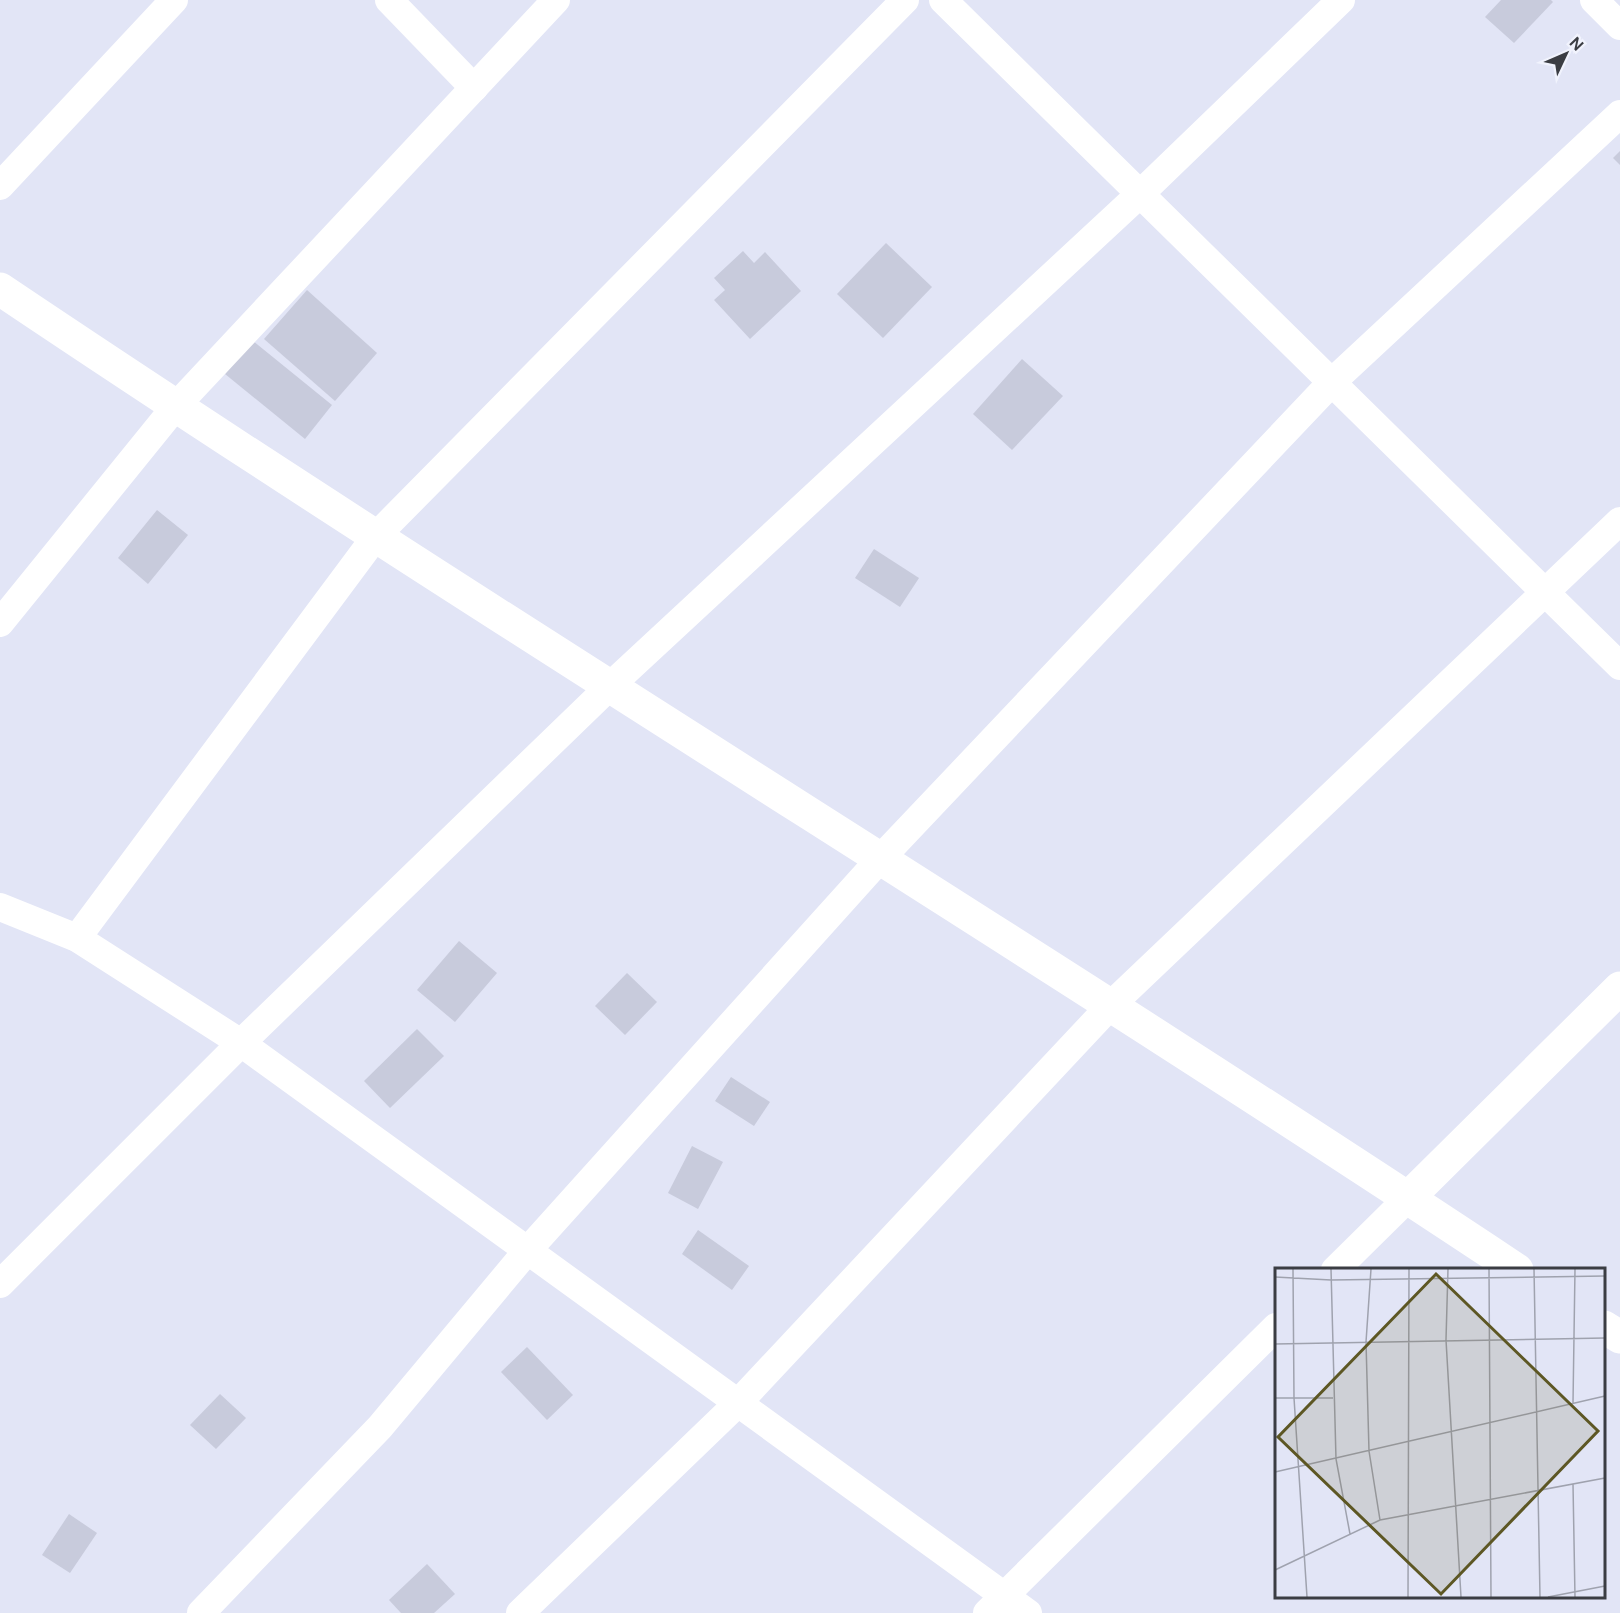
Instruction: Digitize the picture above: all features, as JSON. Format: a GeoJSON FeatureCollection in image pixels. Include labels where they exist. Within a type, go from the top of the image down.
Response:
{"type":"FeatureCollection","features":[{"type":"Feature","properties":{"kind":"main road"},"geometry":{"type":"LineString","coordinates":[[0,290],[175,407],[1515,1268]]}},
{"type":"Feature","properties":{"kind":"main road"},"geometry":{"type":"LineString","coordinates":[[1408,1198],[1620,988]]}},
{"type":"Feature","properties":{"kind":"main road"},"geometry":{"type":"LineString","coordinates":[[1605,1328],[1620,1337]]}},
{"type":"Feature","properties":{"kind":"street"},"geometry":{"type":"LineString","coordinates":[[0,186],[174,0]]}},
{"type":"Feature","properties":{"kind":"street"},"geometry":{"type":"LineString","coordinates":[[389,0],[474,88]]}},
{"type":"Feature","properties":{"kind":"street"},"geometry":{"type":"LineString","coordinates":[[0,623],[175,407],[556,0]]}},
{"type":"Feature","properties":{"kind":"street"},"geometry":{"type":"LineString","coordinates":[[77,938],[376,536],[905,0]]}},
{"type":"Feature","properties":{"kind":"street"},"geometry":{"type":"LineString","coordinates":[[943,0],[1620,666]]}},
{"type":"Feature","properties":{"kind":"street"},"geometry":{"type":"LineString","coordinates":[[0,1284],[242,1043],[610,686],[1140,194],[1341,0]]}},
{"type":"Feature","properties":{"kind":"street"},"geometry":{"type":"LineString","coordinates":[[1594,0],[1620,26]]}},
{"type":"Feature","properties":{"kind":"street"},"geometry":{"type":"LineString","coordinates":[[201,1613],[380,1427],[527,1251],[880,859],[1332,382],[1620,114]]}},
{"type":"Feature","properties":{"kind":"street"},"geometry":{"type":"LineString","coordinates":[[520,1613],[738,1403],[1110,1006],[1620,522]]}},
{"type":"Feature","properties":{"kind":"street"},"geometry":{"type":"LineString","coordinates":[[0,907],[77,938],[242,1043],[738,1403],[995,1604],[1028,1613]]}},
{"type":"Feature","properties":{"kind":"street"},"geometry":{"type":"LineString","coordinates":[[1336,1268],[1408,1198]]}},
{"type":"Feature","properties":{"kind":"street"},"geometry":{"type":"LineString","coordinates":[[995,1604],[1275,1329]]}},
{"type":"Feature","properties":{"kind":"building"},"geometry":{"type":"Polygon","coordinates":[[[1501,0],[1551,0],[1553,2],[1514,43],[1485,17],[1501,0]]]}},
{"type":"Feature","properties":{"kind":"building"},"geometry":{"type":"Polygon","coordinates":[[[1620,151],[1620,165],[1613,158],[1620,151]]]}},
{"type":"Feature","properties":{"kind":"building"},"geometry":{"type":"Polygon","coordinates":[[[886,243],[932,287],[883,338],[837,294],[886,243]]]}},
{"type":"Feature","properties":{"kind":"building"},"geometry":{"type":"Polygon","coordinates":[[[743,251],[754,263],[765,252],[801,291],[750,339],[714,300],[725,290],[714,278],[743,251]]]}},
{"type":"Feature","properties":{"kind":"building"},"geometry":{"type":"Polygon","coordinates":[[[307,290],[377,353],[335,401],[264,339],[307,290]]]}},
{"type":"Feature","properties":{"kind":"building"},"geometry":{"type":"Polygon","coordinates":[[[252,340],[332,405],[305,439],[225,374],[252,340]]]}},
{"type":"Feature","properties":{"kind":"building"},"geometry":{"type":"Polygon","coordinates":[[[1022,359],[1063,396],[1012,450],[973,414],[1022,359]]]}},
{"type":"Feature","properties":{"kind":"building"},"geometry":{"type":"Polygon","coordinates":[[[157,510],[188,535],[148,584],[118,558],[157,510]]]}},
{"type":"Feature","properties":{"kind":"building"},"geometry":{"type":"Polygon","coordinates":[[[874,549],[919,578],[900,607],[855,578],[874,549]]]}},
{"type":"Feature","properties":{"kind":"building"},"geometry":{"type":"Polygon","coordinates":[[[459,941],[497,973],[455,1022],[417,990],[459,941]]]}},
{"type":"Feature","properties":{"kind":"building"},"geometry":{"type":"Polygon","coordinates":[[[627,973],[657,1002],[625,1035],[595,1006],[627,973]]]}},
{"type":"Feature","properties":{"kind":"building"},"geometry":{"type":"Polygon","coordinates":[[[417,1029],[444,1056],[390,1108],[364,1081],[417,1029]]]}},
{"type":"Feature","properties":{"kind":"building"},"geometry":{"type":"Polygon","coordinates":[[[731,1077],[770,1102],[754,1126],[715,1101],[731,1077]]]}},
{"type":"Feature","properties":{"kind":"building"},"geometry":{"type":"Polygon","coordinates":[[[692,1146],[723,1162],[698,1209],[668,1193],[692,1146]]]}},
{"type":"Feature","properties":{"kind":"building"},"geometry":{"type":"Polygon","coordinates":[[[698,1230],[749,1266],[732,1290],[682,1254],[698,1230]]]}},
{"type":"Feature","properties":{"kind":"building"},"geometry":{"type":"Polygon","coordinates":[[[527,1347],[573,1395],[547,1420],[501,1372],[527,1347]]]}},
{"type":"Feature","properties":{"kind":"building"},"geometry":{"type":"Polygon","coordinates":[[[220,1394],[246,1418],[216,1449],[190,1425],[220,1394]]]}},
{"type":"Feature","properties":{"kind":"building"},"geometry":{"type":"Polygon","coordinates":[[[69,1514],[97,1533],[70,1573],[42,1555],[69,1514]]]}},
{"type":"Feature","properties":{"kind":"building"},"geometry":{"type":"Polygon","coordinates":[[[427,1564],[455,1594],[434,1613],[401,1613],[389,1600],[427,1564]]]}}]}
